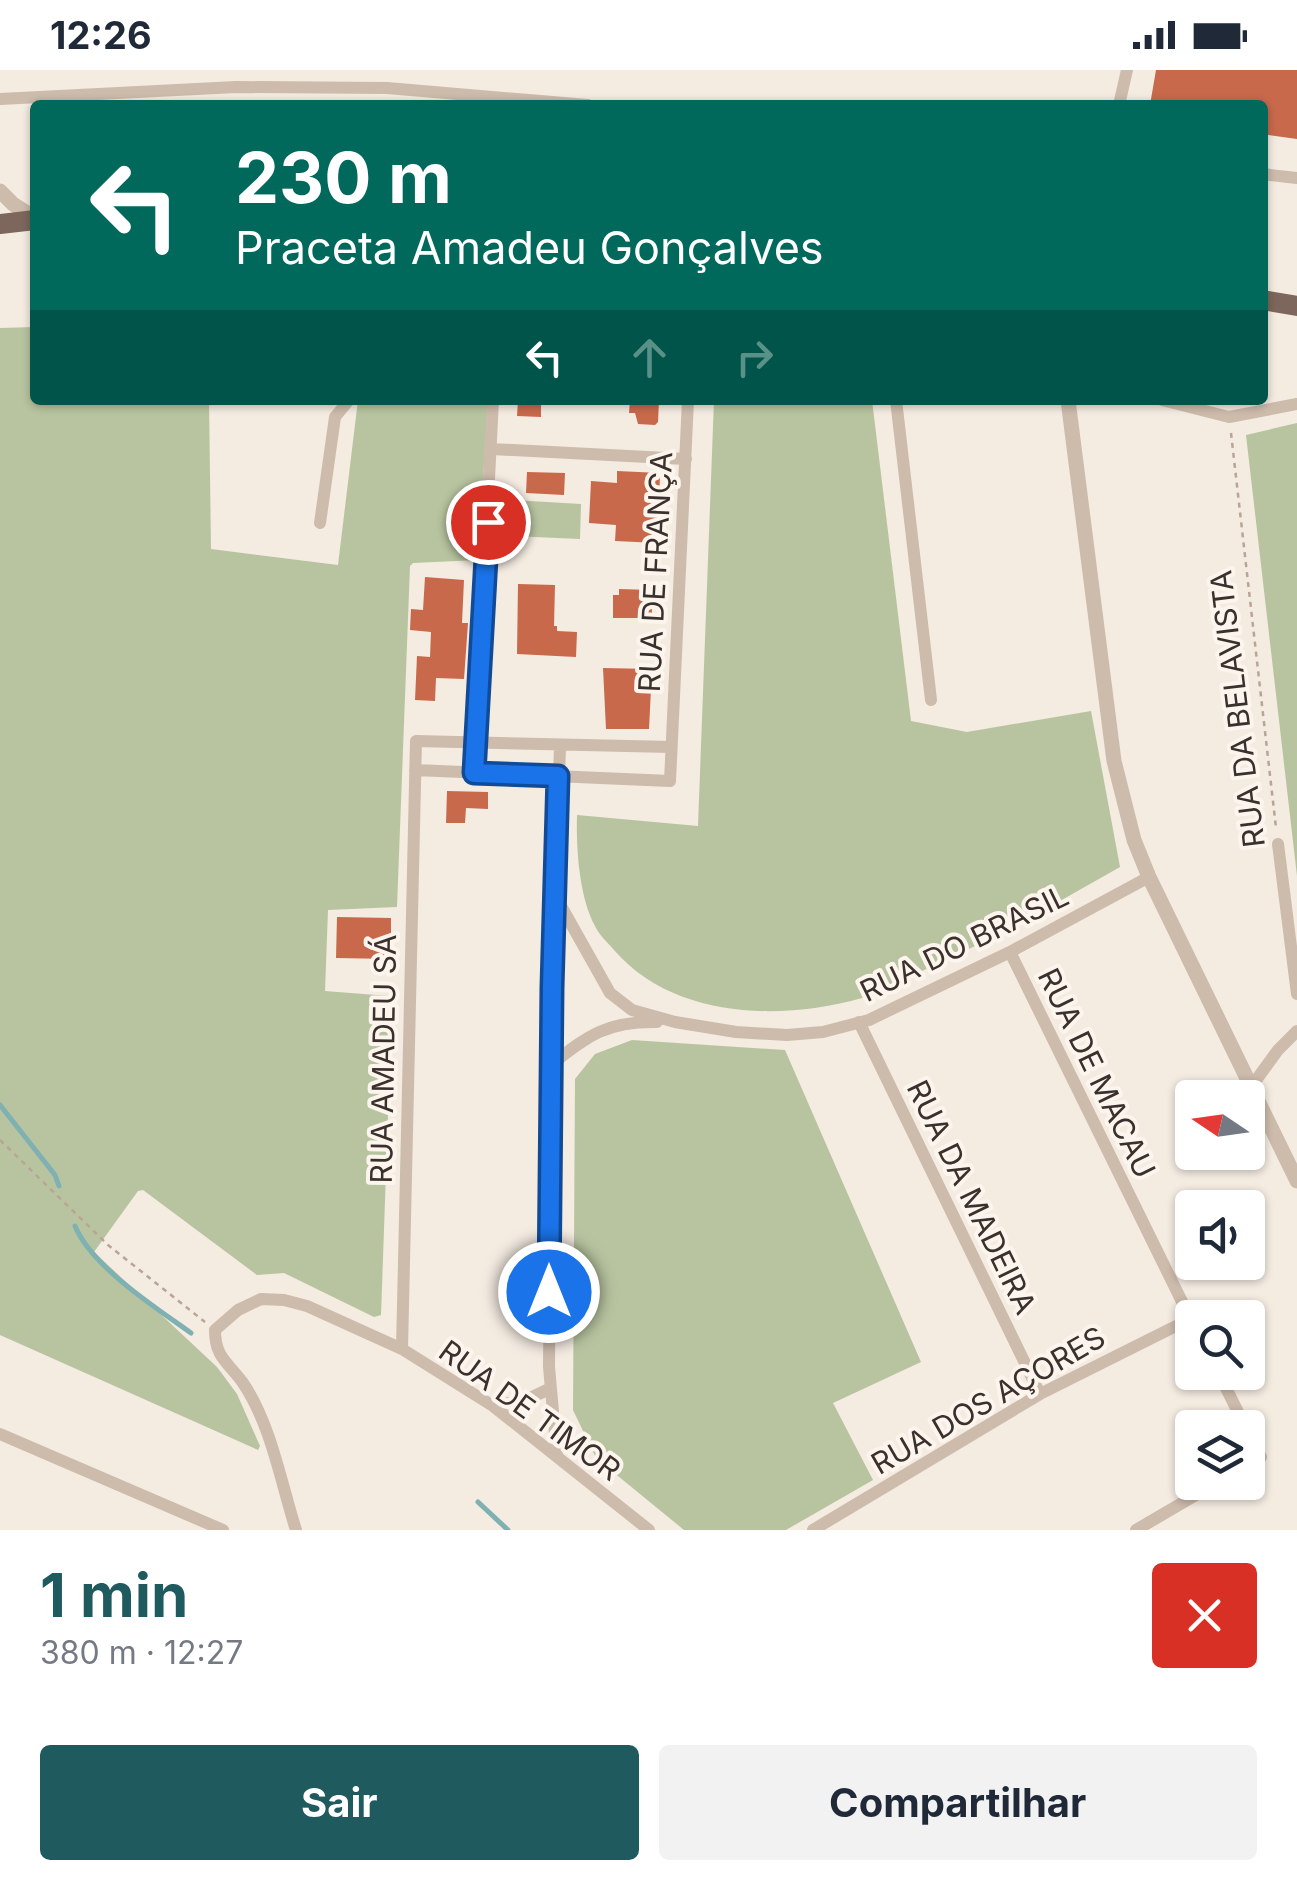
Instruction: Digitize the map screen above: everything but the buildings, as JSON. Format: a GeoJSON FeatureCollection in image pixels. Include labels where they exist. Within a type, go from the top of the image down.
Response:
{"type":"FeatureCollection","features":[{"type":"Feature","properties":{"kind":"main road"},"geometry":{"type":"LineString","coordinates":[[0,224],[30,220]]}},
{"type":"Feature","properties":{"kind":"main road"},"geometry":{"type":"LineString","coordinates":[[1268,301],[1297,306]]}},
{"type":"Feature","properties":{"kind":"street"},"geometry":{"type":"LineString","coordinates":[[1119,100],[1127,70]]}},
{"type":"Feature","properties":{"kind":"street"},"geometry":{"type":"LineString","coordinates":[[0,99],[236,87],[368,88],[523,100]]}},
{"type":"Feature","properties":{"kind":"street"},"geometry":{"type":"LineString","coordinates":[[1268,175],[1297,178]]}},
{"type":"Feature","properties":{"kind":"street"},"geometry":{"type":"LineString","coordinates":[[0,191],[30,216]]}},
{"type":"Feature","properties":{"kind":"street"},"geometry":{"type":"LineString","coordinates":[[1182,405],[1229,417],[1297,404]]}},
{"type":"Feature","properties":{"kind":"street"},"geometry":{"type":"LineString","coordinates":[[320,524],[335,417],[345,405]]}},
{"type":"Feature","properties":{"kind":"street"},"geometry":{"type":"LineString","coordinates":[[474,773],[494,405]]}},
{"type":"Feature","properties":{"kind":"street","name":"RUA DE FRANÇA"},"geometry":{"type":"LineString","coordinates":[[671,748],[688,405]]}},
{"type":"Feature","properties":{"kind":"street"},"geometry":{"type":"LineString","coordinates":[[897,405],[931,700]]}},
{"type":"Feature","properties":{"kind":"street"},"geometry":{"type":"LineString","coordinates":[[1069,405],[1114,761],[1134,840],[1249,1080]]}},
{"type":"Feature","properties":{"kind":"street"},"geometry":{"type":"LineString","coordinates":[[492,449],[686,459]]}},
{"type":"Feature","properties":{"kind":"street"},"geometry":{"type":"LineString","coordinates":[[416,741],[475,743],[671,748],[670,780],[415,770],[416,741]]}},
{"type":"Feature","properties":{"kind":"street"},"geometry":{"type":"LineString","coordinates":[[557,1456],[550,1389],[551,1065],[560,747]]}},
{"type":"Feature","properties":{"kind":"street","name":"RUA AMADEU SÁ"},"geometry":{"type":"LineString","coordinates":[[402,1349],[415,770]]}},
{"type":"Feature","properties":{"kind":"street","name":"RUA DA BELAVISTA"},"geometry":{"type":"LineString","coordinates":[[1278,844],[1297,994]]}},
{"type":"Feature","properties":{"kind":"street","name":"RUA DO BRASIL"},"geometry":{"type":"LineString","coordinates":[[551,1065],[601,1029],[630,1022],[675,1022],[787,1035],[823,1032],[859,1022],[1010,952],[1150,877]]}},
{"type":"Feature","properties":{"kind":"street","name":"RUA DO BRASIL"},"geometry":{"type":"LineString","coordinates":[[554,895],[610,993],[632,1010],[675,1022]]}},
{"type":"Feature","properties":{"kind":"street","name":"RUA DE MACAU"},"geometry":{"type":"LineString","coordinates":[[1010,952],[1181,1300]]}},
{"type":"Feature","properties":{"kind":"street","name":"RUA DA MADEIRA"},"geometry":{"type":"LineString","coordinates":[[859,1022],[1040,1394]]}},
{"type":"Feature","properties":{"kind":"street"},"geometry":{"type":"LineString","coordinates":[[1257,1080],[1297,1030]]}},
{"type":"Feature","properties":{"kind":"street"},"geometry":{"type":"LineString","coordinates":[[1265,1114],[1297,1181]]}},
{"type":"Feature","properties":{"kind":"street","name":"RUA DE TIMOR"},"geometry":{"type":"LineString","coordinates":[[215,1330],[238,1310],[261,1299],[284,1300],[307,1306],[402,1349],[493,1406],[649,1530]]}},
{"type":"Feature","properties":{"kind":"street","name":"RUA DOS AÇORES"},"geometry":{"type":"LineString","coordinates":[[813,1530],[1040,1394],[1175,1329]]}},
{"type":"Feature","properties":{"kind":"street"},"geometry":{"type":"LineString","coordinates":[[215,1330],[215,1348],[244,1384],[264,1428],[296,1530]]}},
{"type":"Feature","properties":{"kind":"street"},"geometry":{"type":"LineString","coordinates":[[493,1406],[526,1400],[550,1389]]}},
{"type":"Feature","properties":{"kind":"street"},"geometry":{"type":"LineString","coordinates":[[0,1434],[224,1530]]}},
{"type":"Feature","properties":{"kind":"street"},"geometry":{"type":"LineString","coordinates":[[1136,1530],[1187,1500]]}},
{"type":"Feature","properties":{"kind":"path","name":"RUA DA BELAVISTA"},"geometry":{"type":"LineString","coordinates":[[1229,417],[1278,844]]}},
{"type":"Feature","properties":{"kind":"path"},"geometry":{"type":"LineString","coordinates":[[0,1140],[108,1246],[215,1330]]}},
{"type":"Feature","properties":{"kind":"green space"},"geometry":{"type":"Polygon","coordinates":[[[30,327],[30,405],[209,405],[211,549],[338,565],[357,405],[488,405],[478,560],[410,566],[397,907],[328,910],[325,991],[389,996],[392,1000],[381,1315],[374,1317],[284,1273],[257,1275],[143,1190],[138,1191],[94,1252],[217,1367],[237,1394],[260,1446],[258,1450],[0,1335],[0,328],[30,327]]]}},
{"type":"Feature","properties":{"kind":"green space"},"geometry":{"type":"Polygon","coordinates":[[[714,405],[873,405],[911,721],[967,732],[1091,711],[1120,867],[1023,921],[862,998],[797,1010],[730,1008],[697,1002],[639,973],[597,929],[582,887],[577,815],[698,826],[714,405]]]}},
{"type":"Feature","properties":{"kind":"green space"},"geometry":{"type":"Polygon","coordinates":[[[1297,423],[1297,876],[1246,435],[1297,423]]]}},
{"type":"Feature","properties":{"kind":"green space"},"geometry":{"type":"Polygon","coordinates":[[[513,500],[581,504],[580,539],[512,536],[513,500]]]}},
{"type":"Feature","properties":{"kind":"green space"},"geometry":{"type":"Polygon","coordinates":[[[632,1040],[785,1050],[921,1362],[833,1403],[873,1480],[786,1530],[684,1530],[596,1458],[573,1410],[575,1079],[595,1054],[632,1040]]]}},
{"type":"Feature","properties":{"kind":"waterway"},"geometry":{"type":"LineString","coordinates":[[0,1105],[55,1175],[59,1186]]}},
{"type":"Feature","properties":{"kind":"waterway"},"geometry":{"type":"LineString","coordinates":[[75,1226],[110,1271],[191,1333]]}},
{"type":"Feature","properties":{"kind":"waterway"},"geometry":{"type":"LineString","coordinates":[[478,1502],[508,1530]]}},
{"type":"Feature","properties":{"kind":"route"},"geometry":{"type":"LineString","coordinates":[[488,522],[474,773],[558,776],[549,1292]]}}]}
